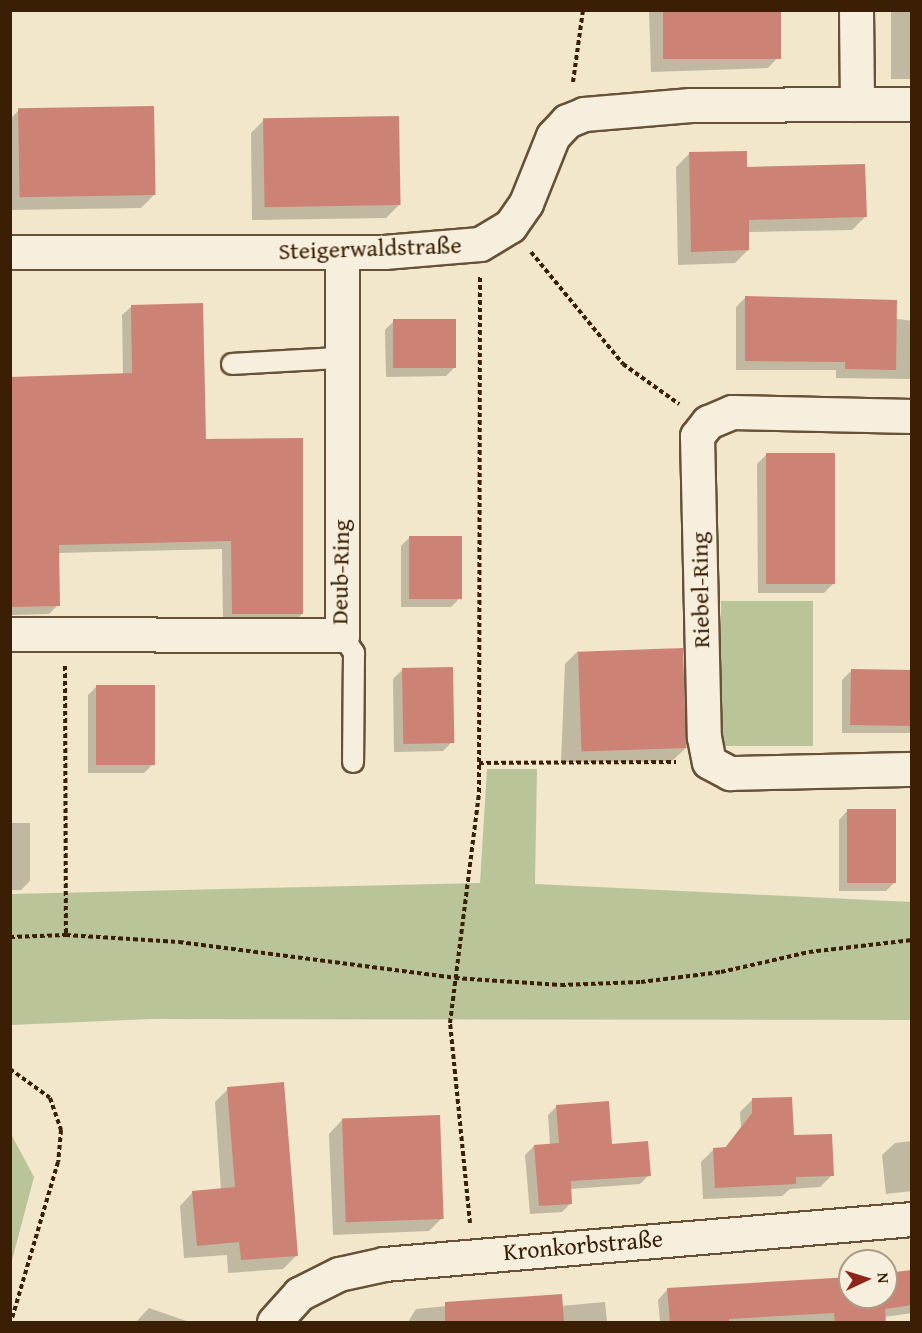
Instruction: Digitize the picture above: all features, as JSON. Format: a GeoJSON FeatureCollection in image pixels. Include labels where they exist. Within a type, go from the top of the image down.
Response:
{"type":"FeatureCollection","features":[{"type":"Feature","properties":{"kind":"street"},"geometry":{"type":"LineString","coordinates":[[856,10],[857,104]]}},
{"type":"Feature","properties":{"kind":"street"},"geometry":{"type":"LineString","coordinates":[[567,121],[584,114],[627,107],[912,104]]}},
{"type":"Feature","properties":{"kind":"street","name":"Steigerwaldstraße"},"geometry":{"type":"LineString","coordinates":[[10,252],[342,252],[442,249],[480,243],[510,226],[526,203],[553,136],[567,121]]}},
{"type":"Feature","properties":{"kind":"street","name":"Deub-Ring"},"geometry":{"type":"LineString","coordinates":[[10,634],[342,635],[342,252]]}},
{"type":"Feature","properties":{"kind":"street"},"geometry":{"type":"LineString","coordinates":[[708,422],[732,412],[912,416]]}},
{"type":"Feature","properties":{"kind":"street","name":"Riebel-Ring"},"geometry":{"type":"LineString","coordinates":[[708,422],[697,436],[704,737],[709,762]]}},
{"type":"Feature","properties":{"kind":"street"},"geometry":{"type":"LineString","coordinates":[[709,762],[730,773],[912,769]]}},
{"type":"Feature","properties":{"kind":"street","name":"Kronkorbstraße"},"geometry":{"type":"LineString","coordinates":[[274,1323],[299,1294],[339,1274],[384,1264],[473,1254],[912,1219]]}},
{"type":"Feature","properties":{"kind":"lane"},"geometry":{"type":"LineString","coordinates":[[232,364],[342,358]]}},
{"type":"Feature","properties":{"kind":"lane"},"geometry":{"type":"LineString","coordinates":[[342,635],[354,653],[353,762]]}},
{"type":"Feature","properties":{"kind":"path"},"geometry":{"type":"LineString","coordinates":[[567,121],[583,10]]}},
{"type":"Feature","properties":{"kind":"path"},"geometry":{"type":"LineString","coordinates":[[510,226],[623,364],[708,422]]}},
{"type":"Feature","properties":{"kind":"path"},"geometry":{"type":"LineString","coordinates":[[473,1254],[450,1023],[479,792],[480,243]]}},
{"type":"Feature","properties":{"kind":"path"},"geometry":{"type":"LineString","coordinates":[[65,634],[66,935]]}},
{"type":"Feature","properties":{"kind":"path"},"geometry":{"type":"LineString","coordinates":[[478,763],[709,762]]}},
{"type":"Feature","properties":{"kind":"path"},"geometry":{"type":"LineString","coordinates":[[10,937],[66,935],[179,942],[454,978],[561,985],[641,981],[721,972],[819,951],[912,940]]}},
{"type":"Feature","properties":{"kind":"path"},"geometry":{"type":"LineString","coordinates":[[10,1069],[50,1098],[62,1130],[58,1162],[11,1323]]}},
{"type":"Feature","properties":{"kind":"green space"},"geometry":{"type":"Polygon","coordinates":[[[721,601],[813,601],[813,746],[721,746],[721,601]]]}},
{"type":"Feature","properties":{"kind":"green space"},"geometry":{"type":"Polygon","coordinates":[[[487,769],[537,769],[535,884],[911,902],[911,1020],[151,1019],[11,1025],[11,894],[480,883],[487,769]]]}},
{"type":"Feature","properties":{"kind":"green space"},"geometry":{"type":"Polygon","coordinates":[[[11,1134],[34,1177],[11,1264],[11,1134]]]}},
{"type":"Feature","properties":{"kind":"building"},"geometry":{"type":"Polygon","coordinates":[[[663,10],[781,10],[781,59],[663,59],[663,10]]]}},
{"type":"Feature","properties":{"kind":"building"},"geometry":{"type":"Polygon","coordinates":[[[154,106],[156,195],[20,197],[18,108],[154,106]]]}},
{"type":"Feature","properties":{"kind":"building"},"geometry":{"type":"Polygon","coordinates":[[[399,116],[401,205],[265,207],[263,118],[399,116]]]}},
{"type":"Feature","properties":{"kind":"building"},"geometry":{"type":"Polygon","coordinates":[[[747,151],[747,167],[865,164],[867,217],[749,220],[749,250],[691,252],[689,152],[747,151]]]}},
{"type":"Feature","properties":{"kind":"building"},"geometry":{"type":"Polygon","coordinates":[[[745,296],[897,300],[896,370],[845,369],[845,362],[745,361],[745,296]]]}},
{"type":"Feature","properties":{"kind":"building"},"geometry":{"type":"Polygon","coordinates":[[[203,303],[206,439],[303,438],[303,614],[232,614],[231,541],[59,545],[60,606],[10,607],[10,377],[132,373],[131,305],[203,303]]]}},
{"type":"Feature","properties":{"kind":"building"},"geometry":{"type":"Polygon","coordinates":[[[393,319],[456,319],[456,368],[393,368],[393,319]]]}},
{"type":"Feature","properties":{"kind":"building"},"geometry":{"type":"Polygon","coordinates":[[[766,453],[835,453],[835,584],[766,584],[766,453]]]}},
{"type":"Feature","properties":{"kind":"building"},"geometry":{"type":"Polygon","coordinates":[[[409,536],[462,536],[462,599],[409,599],[409,536]]]}},
{"type":"Feature","properties":{"kind":"building"},"geometry":{"type":"Polygon","coordinates":[[[683,648],[686,748],[582,752],[578,652],[683,648]]]}},
{"type":"Feature","properties":{"kind":"building"},"geometry":{"type":"Polygon","coordinates":[[[453,667],[454,743],[403,744],[402,668],[453,667]]]}},
{"type":"Feature","properties":{"kind":"building"},"geometry":{"type":"Polygon","coordinates":[[[851,669],[912,670],[911,726],[850,725],[851,669]]]}},
{"type":"Feature","properties":{"kind":"building"},"geometry":{"type":"Polygon","coordinates":[[[96,685],[155,685],[155,765],[96,765],[96,685]]]}},
{"type":"Feature","properties":{"kind":"building"},"geometry":{"type":"Polygon","coordinates":[[[847,809],[896,809],[896,883],[847,883],[847,809]]]}},
{"type":"Feature","properties":{"kind":"building"},"geometry":{"type":"Polygon","coordinates":[[[284,1082],[298,1256],[241,1260],[239,1242],[197,1246],[192,1191],[235,1187],[227,1087],[284,1082]]]}},
{"type":"Feature","properties":{"kind":"building"},"geometry":{"type":"Polygon","coordinates":[[[792,1097],[794,1135],[832,1134],[834,1176],[796,1177],[796,1184],[715,1188],[713,1148],[726,1147],[752,1113],[752,1098],[792,1097]]]}},
{"type":"Feature","properties":{"kind":"building"},"geometry":{"type":"Polygon","coordinates":[[[609,1101],[612,1144],[648,1141],[651,1176],[571,1181],[572,1204],[539,1206],[534,1145],[559,1143],[556,1105],[609,1101]]]}},
{"type":"Feature","properties":{"kind":"building"},"geometry":{"type":"Polygon","coordinates":[[[440,1115],[444,1219],[346,1222],[342,1118],[440,1115]]]}},
{"type":"Feature","properties":{"kind":"building"},"geometry":{"type":"Polygon","coordinates":[[[912,1270],[912,1305],[898,1307],[898,1272],[912,1270]]]}},
{"type":"Feature","properties":{"kind":"building"},"geometry":{"type":"Polygon","coordinates":[[[838,1278],[838,1309],[885,1309],[886,1323],[835,1323],[834,1313],[729,1319],[729,1323],[670,1323],[667,1288],[838,1278]]]}},
{"type":"Feature","properties":{"kind":"building"},"geometry":{"type":"Polygon","coordinates":[[[562,1294],[564,1323],[445,1323],[445,1302],[562,1294]]]}}]}
